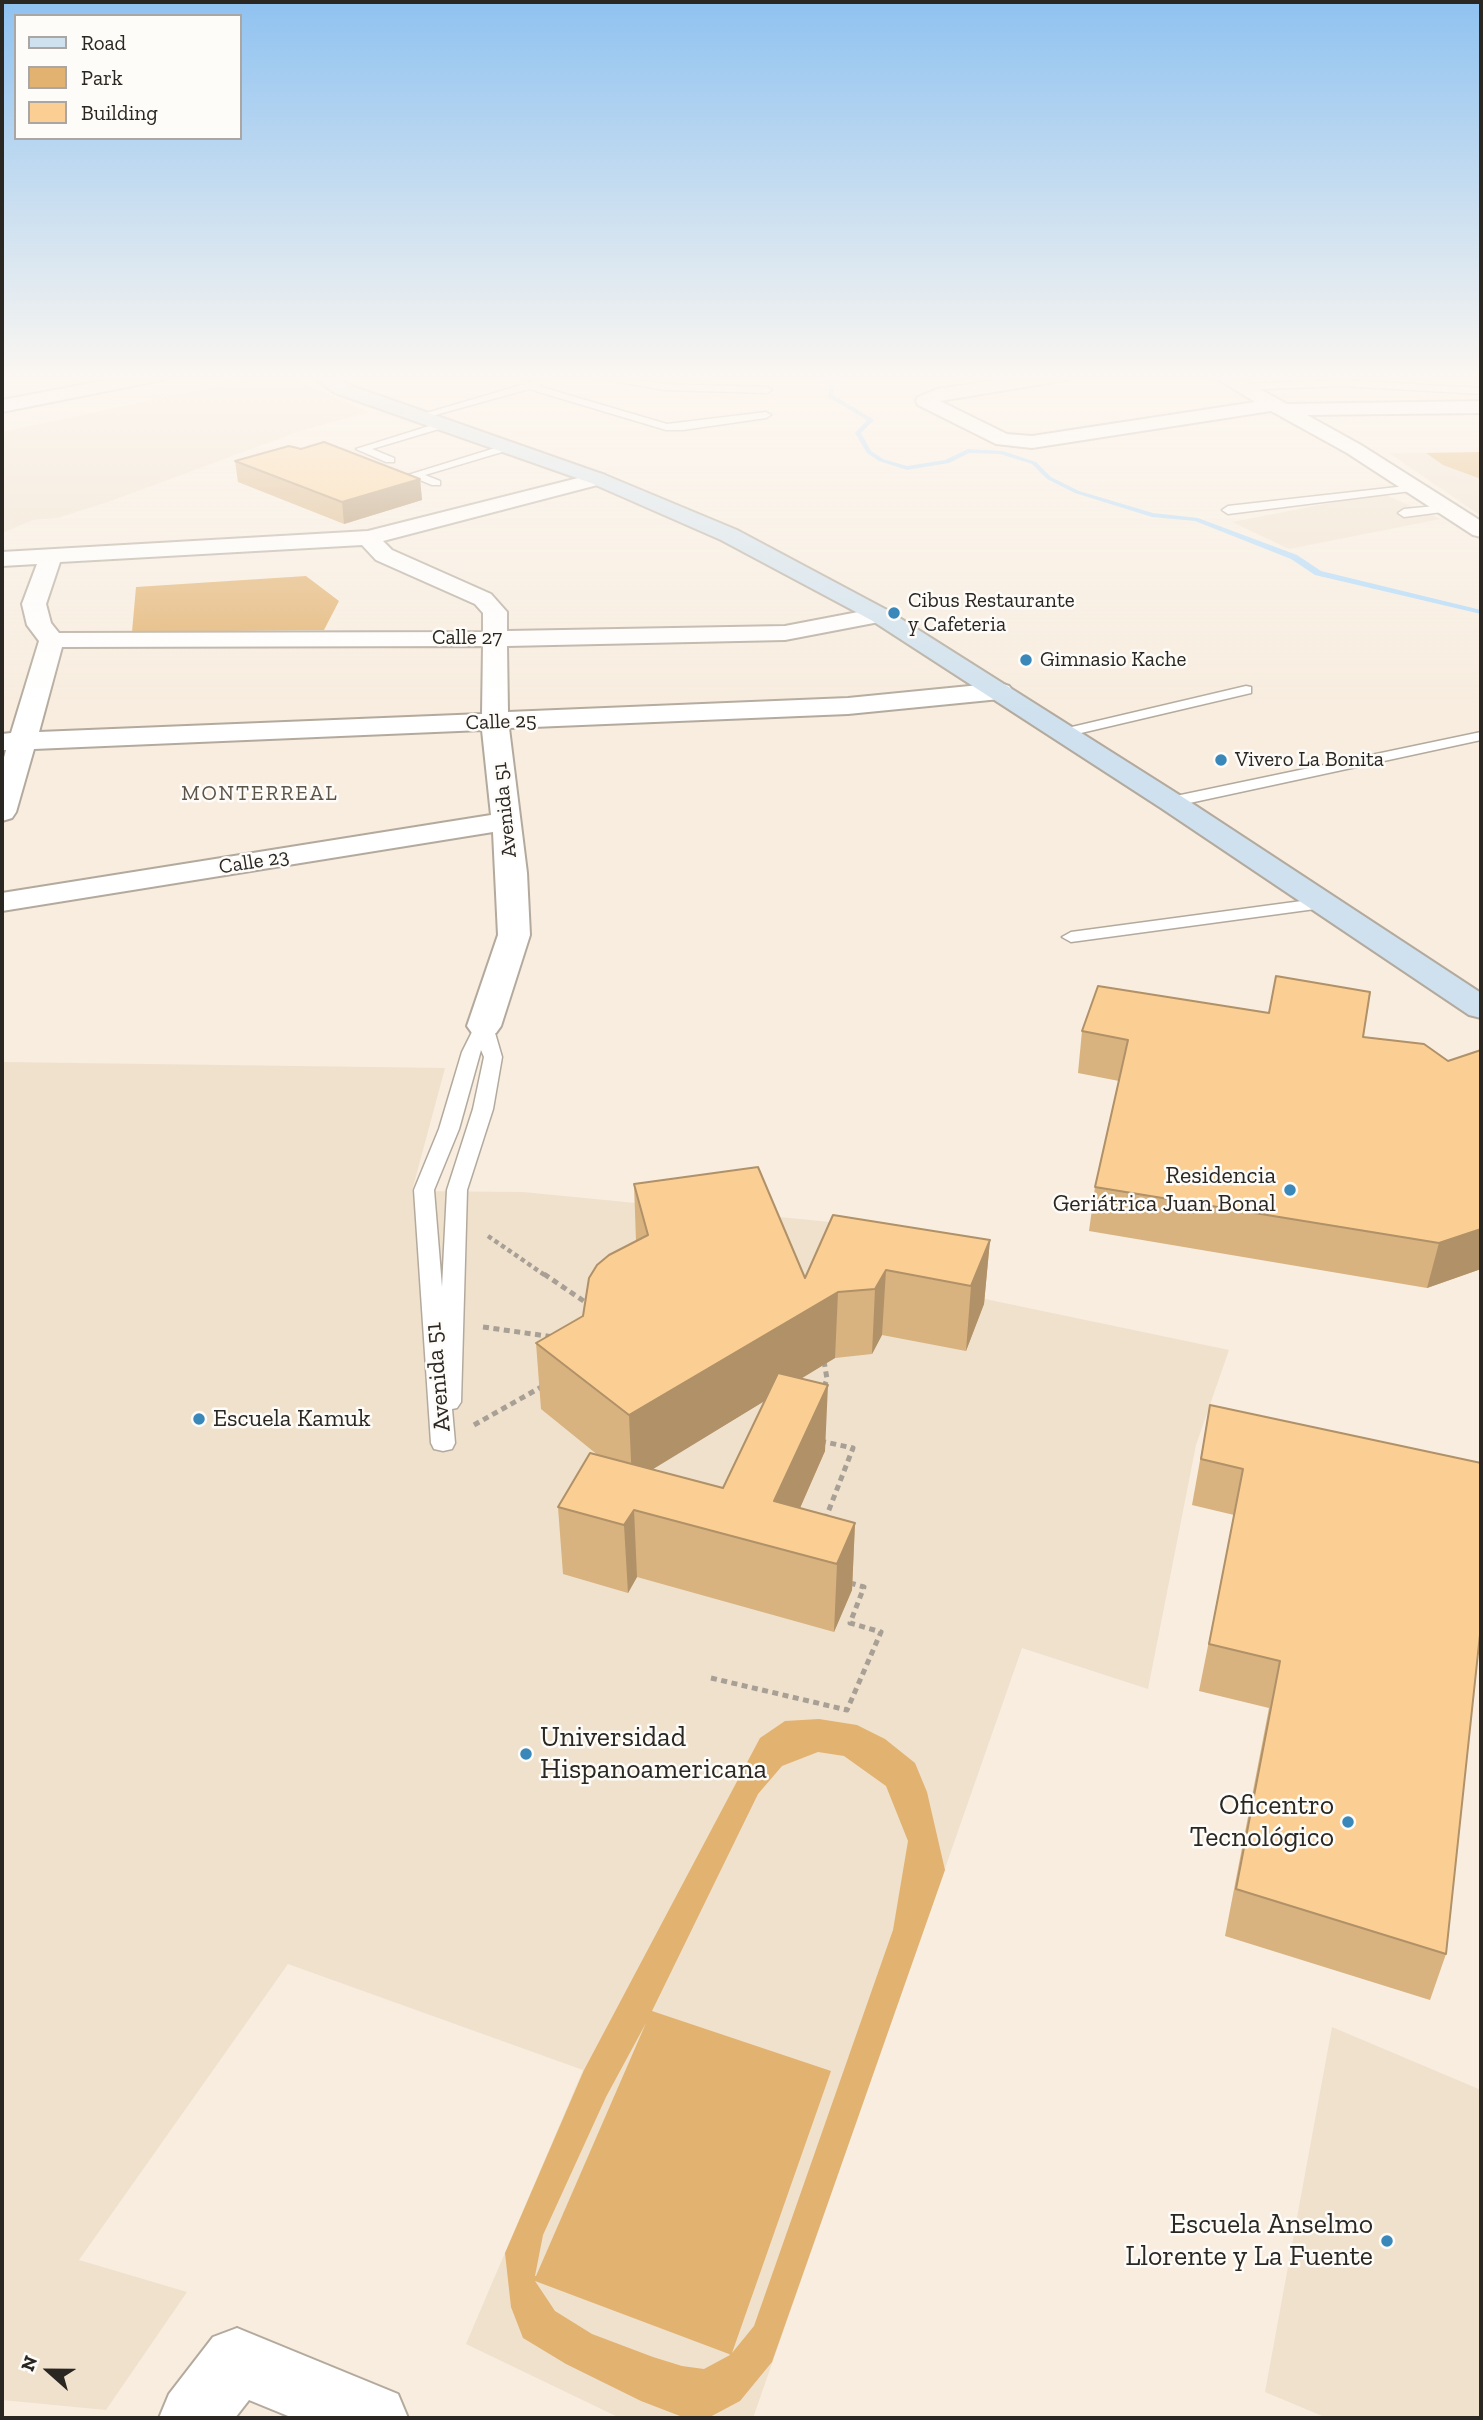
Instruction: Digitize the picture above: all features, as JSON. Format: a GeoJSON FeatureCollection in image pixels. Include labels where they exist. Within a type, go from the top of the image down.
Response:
{"type":"FeatureCollection","features":[{"type":"Feature","properties":{"kind":"main road"},"geometry":{"type":"LineString","coordinates":[[617,488],[729,535],[880,615],[1171,802],[1481,1008]]}},
{"type":"Feature","properties":{"kind":"street"},"geometry":{"type":"LineString","coordinates":[[2,559],[368,538],[567,488]]}},
{"type":"Feature","properties":{"kind":"street"},"geometry":{"type":"LineString","coordinates":[[1415,488],[1481,530]]}},
{"type":"Feature","properties":{"kind":"street","name":"Avenida 51"},"geometry":{"type":"LineString","coordinates":[[368,538],[384,555],[483,599],[495,612],[495,723],[512,873],[514,935],[484,1026]]}},
{"type":"Feature","properties":{"kind":"street"},"geometry":{"type":"LineString","coordinates":[[2,812],[12,741],[52,640],[39,625],[34,604],[51,556]]}},
{"type":"Feature","properties":{"kind":"street","name":"Calle 27"},"geometry":{"type":"LineString","coordinates":[[52,640],[497,639],[785,633],[880,615]]}},
{"type":"Feature","properties":{"kind":"street","name":"Calle 25"},"geometry":{"type":"LineString","coordinates":[[12,741],[495,723],[848,706],[1000,691]]}},
{"type":"Feature","properties":{"kind":"street","name":"Calle 23"},"geometry":{"type":"LineString","coordinates":[[2,902],[506,821]]}},
{"type":"Feature","properties":{"kind":"street"},"geometry":{"type":"LineString","coordinates":[[193,2418],[237,2361],[374,2418]]}},
{"type":"Feature","properties":{"kind":"lane"},"geometry":{"type":"LineString","coordinates":[[1228,510],[1415,488]]}},
{"type":"Feature","properties":{"kind":"lane"},"geometry":{"type":"LineString","coordinates":[[1404,513],[1446,509]]}},
{"type":"Feature","properties":{"kind":"lane"},"geometry":{"type":"LineString","coordinates":[[1064,733],[1246,690]]}},
{"type":"Feature","properties":{"kind":"lane"},"geometry":{"type":"LineString","coordinates":[[1171,802],[1481,737]]}},
{"type":"Feature","properties":{"kind":"lane"},"geometry":{"type":"LineString","coordinates":[[1071,937],[1324,903]]}},
{"type":"Feature","properties":{"kind":"lane","name":"Avenida 51"},"geometry":{"type":"LineString","coordinates":[[443,1443],[425,1190],[449,1129],[471,1052],[484,1026]]}},
{"type":"Feature","properties":{"kind":"lane","name":"Avenida 51"},"geometry":{"type":"LineString","coordinates":[[443,1443],[452,1387],[457,1190],[483,1109],[493,1057],[484,1026]]}},
{"type":"Feature","properties":{"kind":"lane"},"geometry":{"type":"LineString","coordinates":[[453,1108],[483,1109]]}},
{"type":"Feature","properties":{"kind":"path"},"geometry":{"type":"LineString","coordinates":[[455,1213],[590,1305]]}},
{"type":"Feature","properties":{"kind":"path"},"geometry":{"type":"LineString","coordinates":[[454,1328],[474,1326],[566,1339]]}},
{"type":"Feature","properties":{"kind":"path"},"geometry":{"type":"LineString","coordinates":[[822,1391],[827,1379],[823,1359]]}},
{"type":"Feature","properties":{"kind":"path"},"geometry":{"type":"LineString","coordinates":[[443,1443],[545,1385]]}},
{"type":"Feature","properties":{"kind":"path"},"geometry":{"type":"LineString","coordinates":[[816,1440],[853,1448],[820,1533]]}},
{"type":"Feature","properties":{"kind":"path"},"geometry":{"type":"LineString","coordinates":[[711,1678],[847,1710],[881,1632],[850,1623],[864,1587],[841,1580]]}},
{"type":"Feature","properties":{"kind":"shaded area"},"geometry":{"type":"Polygon","coordinates":[[[2,488],[146,488],[58,518],[33,520],[2,533],[2,488]]]}},
{"type":"Feature","properties":{"kind":"shaded area"},"geometry":{"type":"Polygon","coordinates":[[[1440,488],[1481,488],[1481,516],[1440,488]]]}},
{"type":"Feature","properties":{"kind":"shaded area"},"geometry":{"type":"Polygon","coordinates":[[[1381,493],[1441,519],[1289,549],[1232,522],[1381,493]]]}},
{"type":"Feature","properties":{"kind":"shaded area","name":"Universidad Hispanoamericana"},"geometry":{"type":"Polygon","coordinates":[[[2,1062],[445,1068],[412,1191],[523,1192],[861,1225],[837,1268],[1229,1350],[1196,1445],[1148,1689],[1022,1648],[753,2418],[620,2418],[466,2344],[583,2070],[288,1964],[79,2260],[187,2292],[106,2410],[2,2400],[2,1062]]]}},
{"type":"Feature","properties":{"kind":"shaded area","name":"Escuela Anselmo Llorente y La Fuente"},"geometry":{"type":"Polygon","coordinates":[[[1332,2027],[1481,2090],[1481,2418],[1327,2418],[1265,2392],[1332,2027]]]}},
{"type":"Feature","properties":{"kind":"green space"},"geometry":{"type":"Polygon","coordinates":[[[306,576],[339,601],[324,630],[132,632],[136,587],[306,576]]]}},
{"type":"Feature","properties":{"kind":"green space"},"geometry":{"type":"Polygon","coordinates":[[[819,1719],[857,1725],[885,1739],[915,1763],[927,1792],[945,1870],[772,2362],[740,2401],[708,2418],[680,2416],[641,2401],[566,2364],[523,2338],[511,2307],[505,2253],[584,2070],[760,1738],[785,1721],[819,1719]],[[818,1752],[782,1766],[758,1794],[652,2011],[831,2071],[732,2353],[754,2326],[893,1930],[908,1841],[886,1786],[844,1756],[818,1752]],[[646,2023],[606,2097],[543,2235],[535,2276],[646,2023]],[[535,2281],[555,2311],[592,2334],[682,2366],[704,2369],[730,2355],[535,2281]]]}},
{"type":"Feature","properties":{"kind":"building"},"geometry":{"type":"Polygon","coordinates":[[[305,488],[390,488],[342,502],[305,488]]]}},
{"type":"Feature","properties":{"kind":"building"},"geometry":{"type":"Polygon","coordinates":[[[1276,976],[1370,992],[1363,1037],[1424,1044],[1448,1061],[1481,1050],[1481,1229],[1439,1243],[1095,1187],[1128,1040],[1082,1031],[1098,986],[1269,1013],[1276,976]]]}},
{"type":"Feature","properties":{"kind":"building"},"geometry":{"type":"Polygon","coordinates":[[[758,1167],[805,1278],[833,1215],[990,1240],[971,1286],[886,1270],[875,1289],[838,1292],[629,1415],[536,1343],[583,1316],[589,1278],[597,1265],[609,1255],[648,1235],[634,1184],[758,1167]]]}},
{"type":"Feature","properties":{"kind":"building"},"geometry":{"type":"Polygon","coordinates":[[[778,1373],[828,1385],[774,1501],[855,1523],[837,1564],[634,1510],[624,1525],[558,1507],[590,1453],[723,1488],[778,1373]]]}},
{"type":"Feature","properties":{"kind":"building","name":"Oficentro Tecnológico"},"geometry":{"type":"Polygon","coordinates":[[[1210,1405],[1481,1463],[1481,1625],[1446,1954],[1236,1889],[1280,1661],[1209,1644],[1243,1469],[1201,1459],[1210,1405]]]}},
{"type":"Feature","properties":{"kind":"waterway"},"geometry":{"type":"LineString","coordinates":[[1069,488],[1152,515],[1196,519],[1294,557],[1318,573],[1481,612]]}},
{"type":"Feature","properties":{"kind":"place","name":"Cibus Restaurante y Cafeteria"},"geometry":{"type":"Point","coordinates":[894,613]}},
{"type":"Feature","properties":{"kind":"place","name":"Gimnasio Kache"},"geometry":{"type":"Point","coordinates":[1026,660]}},
{"type":"Feature","properties":{"kind":"place","name":"Vivero La Bonita"},"geometry":{"type":"Point","coordinates":[1221,760]}},
{"type":"Feature","properties":{"kind":"place","name":"Residencia Geriátrica Juan Bonal"},"geometry":{"type":"Point","coordinates":[1290,1190]}},
{"type":"Feature","properties":{"kind":"place","name":"Escuela Kamuk"},"geometry":{"type":"Point","coordinates":[199,1419]}},
{"type":"Feature","properties":{"kind":"place","name":"Universidad Hispanoamericana"},"geometry":{"type":"Point","coordinates":[526,1754]}},
{"type":"Feature","properties":{"kind":"place","name":"Oficentro Tecnológico"},"geometry":{"type":"Point","coordinates":[1348,1822]}},
{"type":"Feature","properties":{"kind":"place","name":"Escuela Anselmo Llorente y La Fuente"},"geometry":{"type":"Point","coordinates":[1387,2241]}},
{"type":"Feature","properties":{"kind":"district","name":"MONTERREAL"},"geometry":{"type":"Point","coordinates":[260,794]}}]}
